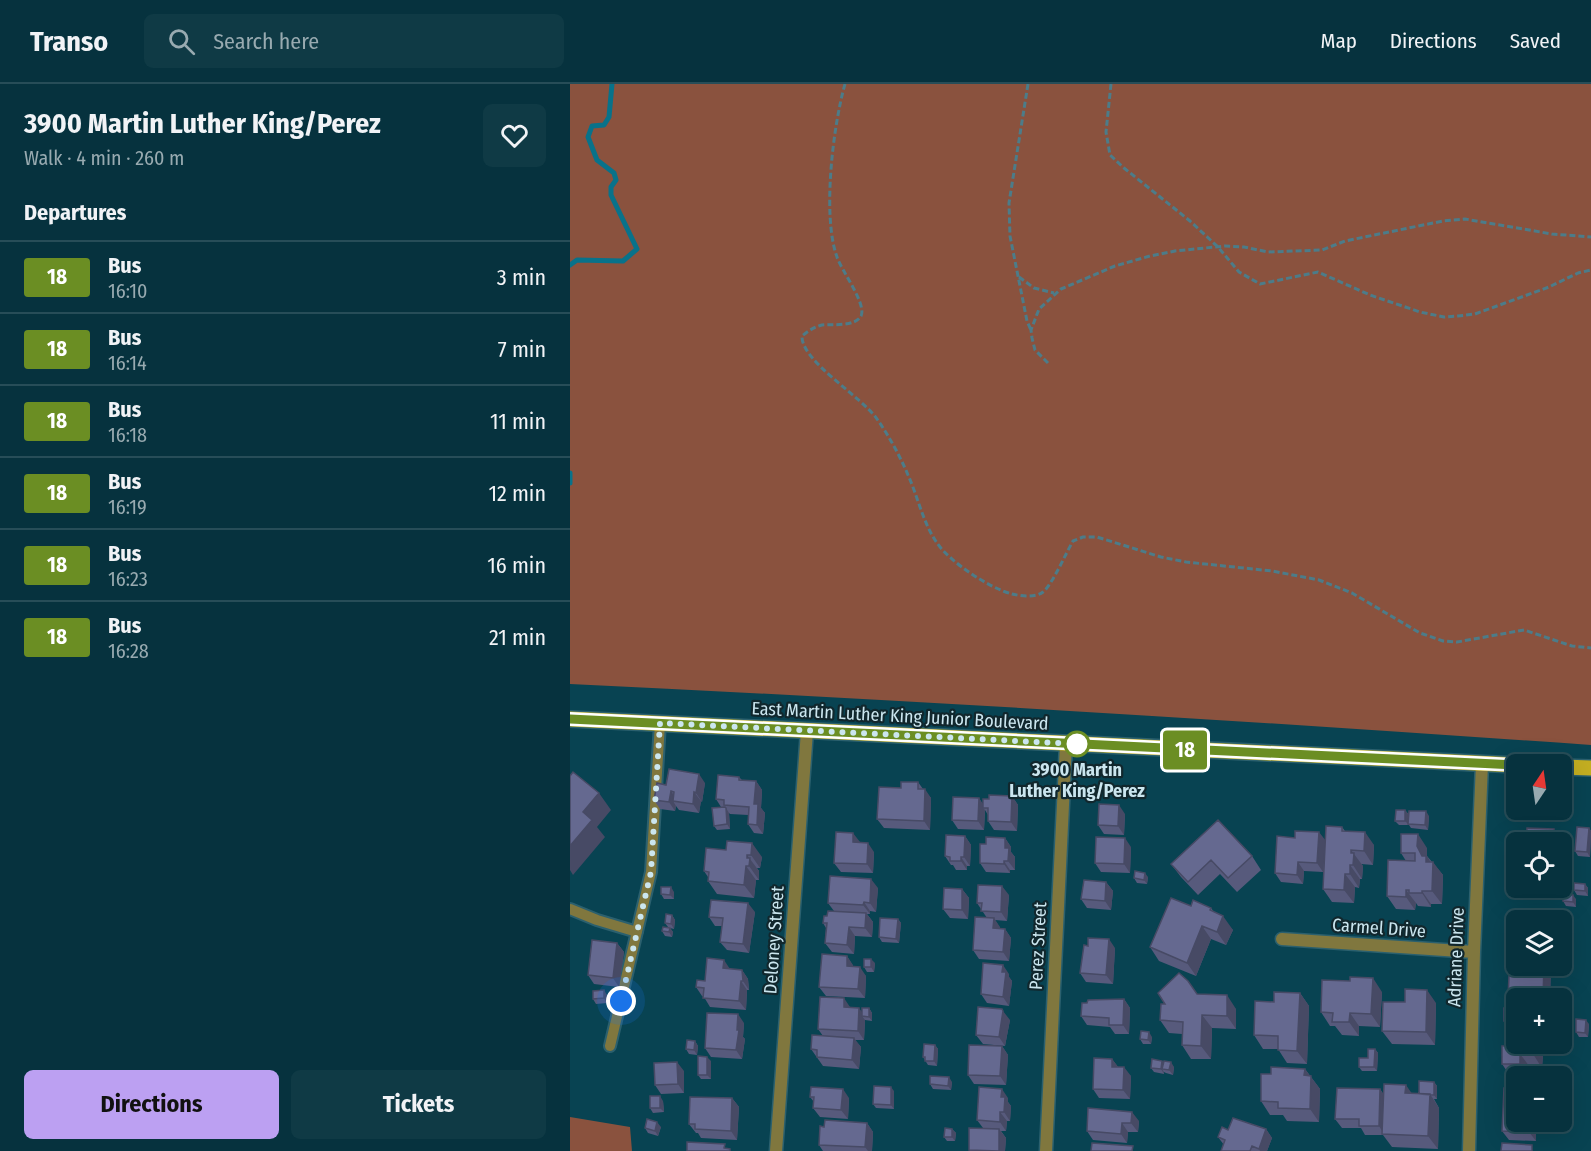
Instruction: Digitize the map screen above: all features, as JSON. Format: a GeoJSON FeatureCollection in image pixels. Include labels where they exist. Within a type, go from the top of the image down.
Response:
{"type":"FeatureCollection","features":[{"type":"Feature","properties":{"kind":"main road","name":"East Martin Luther King Junior Boulevard"},"geometry":{"type":"LineString","coordinates":[[570,719],[1506,765]]}},
{"type":"Feature","properties":{"kind":"main road"},"geometry":{"type":"LineString","coordinates":[[1572,767],[1591,768]]}},
{"type":"Feature","properties":{"kind":"street","name":"Deloney Street"},"geometry":{"type":"LineString","coordinates":[[776,1151],[807,731]]}},
{"type":"Feature","properties":{"kind":"street","name":"Perez Street"},"geometry":{"type":"LineString","coordinates":[[1046,1151],[1066,744]]}},
{"type":"Feature","properties":{"kind":"street","name":"Adriane Drive"},"geometry":{"type":"LineString","coordinates":[[1469,1151],[1482,764]]}},
{"type":"Feature","properties":{"kind":"street","name":"Carmel Drive"},"geometry":{"type":"LineString","coordinates":[[1282,939],[1474,952]]}},
{"type":"Feature","properties":{"kind":"lane"},"geometry":{"type":"LineString","coordinates":[[610,1046],[651,872],[660,723]]}},
{"type":"Feature","properties":{"kind":"lane"},"geometry":{"type":"LineString","coordinates":[[570,909],[597,921],[637,932]]}},
{"type":"Feature","properties":{"kind":"path"},"geometry":{"type":"LineString","coordinates":[[845,84],[834,138],[830,225],[837,259],[847,274],[862,309],[861,316],[854,322],[820,325],[809,330],[802,336],[802,344],[816,363],[872,411],[908,475],[937,544],[970,573],[1006,592],[1017,595],[1043,593],[1073,541],[1083,537],[1097,537],[1161,557],[1186,562],[1272,571],[1319,580],[1352,593],[1420,633],[1443,641],[1457,642],[1524,630],[1572,646],[1591,648]]}},
{"type":"Feature","properties":{"kind":"path"},"geometry":{"type":"LineString","coordinates":[[1028,84],[1010,203],[1010,236],[1035,350],[1048,363]]}},
{"type":"Feature","properties":{"kind":"path"},"geometry":{"type":"LineString","coordinates":[[1111,84],[1106,132],[1110,155],[1170,203],[1218,247],[1239,272],[1260,284],[1318,272],[1385,300],[1420,312],[1444,316],[1475,314],[1549,287],[1578,273],[1591,270]]}},
{"type":"Feature","properties":{"kind":"path"},"geometry":{"type":"LineString","coordinates":[[1031,330],[1039,309],[1054,293],[1115,266],[1150,256],[1218,247],[1244,247],[1268,252],[1322,250],[1346,241],[1443,221],[1465,219],[1552,234],[1591,237]]}},
{"type":"Feature","properties":{"kind":"path"},"geometry":{"type":"LineString","coordinates":[[1018,276],[1034,288],[1054,293]]}},
{"type":"Feature","properties":{"kind":"shaded area"},"geometry":{"type":"Polygon","coordinates":[[[570,84],[1591,84],[1591,745],[1081,712],[570,684],[570,84]]]}},
{"type":"Feature","properties":{"kind":"shaded area"},"geometry":{"type":"Polygon","coordinates":[[[570,1117],[630,1127],[632,1151],[570,1151],[570,1117]]]}},
{"type":"Feature","properties":{"kind":"building"},"geometry":{"type":"Polygon","coordinates":[[[669,769],[699,774],[693,804],[673,801],[674,792],[671,791],[669,802],[654,800],[657,783],[666,785],[669,769]]]}},
{"type":"Feature","properties":{"kind":"building"},"geometry":{"type":"Polygon","coordinates":[[[573,772],[599,793],[583,812],[592,820],[570,846],[570,776],[573,772]]]}},
{"type":"Feature","properties":{"kind":"building"},"geometry":{"type":"Polygon","coordinates":[[[718,775],[756,781],[754,804],[758,804],[757,825],[748,824],[749,807],[724,805],[724,800],[716,799],[718,775]]]}},
{"type":"Feature","properties":{"kind":"building"},"geometry":{"type":"Polygon","coordinates":[[[901,782],[918,782],[918,789],[925,789],[924,821],[877,819],[879,787],[901,788],[901,782]]]}},
{"type":"Feature","properties":{"kind":"building"},"geometry":{"type":"Polygon","coordinates":[[[989,795],[1012,796],[1011,822],[988,821],[988,808],[983,808],[983,799],[989,799],[989,795]]]}},
{"type":"Feature","properties":{"kind":"building"},"geometry":{"type":"Polygon","coordinates":[[[953,797],[979,798],[978,821],[952,820],[953,797]]]}},
{"type":"Feature","properties":{"kind":"building"},"geometry":{"type":"Polygon","coordinates":[[[1099,804],[1119,805],[1118,826],[1098,825],[1099,804]]]}},
{"type":"Feature","properties":{"kind":"building"},"geometry":{"type":"Polygon","coordinates":[[[725,807],[727,824],[714,826],[712,808],[725,807]]]}},
{"type":"Feature","properties":{"kind":"building"},"geometry":{"type":"Polygon","coordinates":[[[1396,810],[1405,810],[1405,821],[1395,821],[1396,810]]]}},
{"type":"Feature","properties":{"kind":"building"},"geometry":{"type":"Polygon","coordinates":[[[1409,811],[1426,811],[1425,825],[1408,824],[1409,811]]]}},
{"type":"Feature","properties":{"kind":"building"},"geometry":{"type":"Polygon","coordinates":[[[1218,820],[1252,856],[1228,878],[1211,860],[1188,882],[1171,864],[1218,820]]]}},
{"type":"Feature","properties":{"kind":"building"},"geometry":{"type":"Polygon","coordinates":[[[1326,826],[1342,827],[1342,831],[1365,832],[1364,851],[1351,850],[1351,853],[1354,853],[1353,865],[1350,865],[1350,874],[1345,874],[1344,890],[1323,889],[1326,826]]]}},
{"type":"Feature","properties":{"kind":"building"},"geometry":{"type":"Polygon","coordinates":[[[1577,827],[1589,828],[1587,852],[1575,851],[1577,827]]]}},
{"type":"Feature","properties":{"kind":"building"},"geometry":{"type":"Polygon","coordinates":[[[1527,828],[1554,829],[1554,832],[1527,832],[1527,828]]]}},
{"type":"Feature","properties":{"kind":"building"},"geometry":{"type":"Polygon","coordinates":[[[1295,831],[1319,832],[1317,863],[1298,862],[1297,875],[1275,873],[1277,836],[1295,838],[1295,831]]]}},
{"type":"Feature","properties":{"kind":"building"},"geometry":{"type":"Polygon","coordinates":[[[836,832],[853,833],[853,842],[868,843],[867,864],[834,863],[836,832]]]}},
{"type":"Feature","properties":{"kind":"building"},"geometry":{"type":"Polygon","coordinates":[[[1401,834],[1418,834],[1417,846],[1422,856],[1426,856],[1426,862],[1433,862],[1432,891],[1409,893],[1409,890],[1406,890],[1406,897],[1387,896],[1388,860],[1415,861],[1415,853],[1401,853],[1401,834]]]}},
{"type":"Feature","properties":{"kind":"building"},"geometry":{"type":"Polygon","coordinates":[[[946,835],[965,836],[964,857],[961,857],[961,861],[950,861],[950,857],[945,856],[946,835]]]}},
{"type":"Feature","properties":{"kind":"building"},"geometry":{"type":"Polygon","coordinates":[[[986,837],[1005,838],[1005,848],[1009,848],[1008,861],[1004,861],[1004,864],[980,863],[980,844],[986,844],[986,837]]]}},
{"type":"Feature","properties":{"kind":"building"},"geometry":{"type":"Polygon","coordinates":[[[1096,837],[1125,838],[1124,864],[1095,863],[1096,837]]]}},
{"type":"Feature","properties":{"kind":"building"},"geometry":{"type":"Polygon","coordinates":[[[727,841],[752,843],[751,855],[747,855],[747,858],[750,858],[749,866],[746,866],[744,885],[708,881],[709,872],[704,871],[706,848],[726,850],[727,841]]]}},
{"type":"Feature","properties":{"kind":"building"},"geometry":{"type":"Polygon","coordinates":[[[1135,871],[1145,873],[1144,880],[1134,878],[1135,871]]]}},
{"type":"Feature","properties":{"kind":"building"},"geometry":{"type":"Polygon","coordinates":[[[830,876],[871,879],[870,903],[864,902],[863,905],[828,903],[830,876]]]}},
{"type":"Feature","properties":{"kind":"building"},"geometry":{"type":"Polygon","coordinates":[[[1084,880],[1106,882],[1105,901],[1081,899],[1084,880]]]}},
{"type":"Feature","properties":{"kind":"building"},"geometry":{"type":"Polygon","coordinates":[[[1574,883],[1585,884],[1585,891],[1574,890],[1574,883]]]}},
{"type":"Feature","properties":{"kind":"building"},"geometry":{"type":"Polygon","coordinates":[[[978,885],[1002,886],[1001,912],[981,911],[982,903],[977,903],[978,885]]]}},
{"type":"Feature","properties":{"kind":"building"},"geometry":{"type":"Polygon","coordinates":[[[661,887],[671,887],[670,895],[661,894],[661,887]]]}},
{"type":"Feature","properties":{"kind":"building"},"geometry":{"type":"Polygon","coordinates":[[[944,888],[962,889],[962,910],[943,909],[944,888]]]}},
{"type":"Feature","properties":{"kind":"building"},"geometry":{"type":"Polygon","coordinates":[[[1573,895],[1573,902],[1563,901],[1563,898],[1572,898],[1573,895]]]}},
{"type":"Feature","properties":{"kind":"building"},"geometry":{"type":"Polygon","coordinates":[[[1171,898],[1191,906],[1193,900],[1223,916],[1217,932],[1202,926],[1187,963],[1150,947],[1171,898]]]}},
{"type":"Feature","properties":{"kind":"building"},"geometry":{"type":"Polygon","coordinates":[[[711,900],[748,903],[743,944],[720,942],[723,918],[709,917],[711,900]]]}},
{"type":"Feature","properties":{"kind":"building"},"geometry":{"type":"Polygon","coordinates":[[[828,911],[866,913],[865,928],[849,927],[847,945],[825,943],[827,923],[823,923],[828,911]]]}},
{"type":"Feature","properties":{"kind":"building"},"geometry":{"type":"Polygon","coordinates":[[[666,914],[672,915],[671,924],[665,923],[666,914]]]}},
{"type":"Feature","properties":{"kind":"building"},"geometry":{"type":"Polygon","coordinates":[[[975,917],[994,918],[993,928],[1005,929],[1003,952],[973,950],[975,917]]]}},
{"type":"Feature","properties":{"kind":"building"},"geometry":{"type":"Polygon","coordinates":[[[880,918],[898,919],[896,939],[879,937],[880,918]]]}},
{"type":"Feature","properties":{"kind":"building"},"geometry":{"type":"Polygon","coordinates":[[[663,927],[670,928],[669,932],[662,931],[663,927]]]}},
{"type":"Feature","properties":{"kind":"building"},"geometry":{"type":"Polygon","coordinates":[[[1088,938],[1109,939],[1106,975],[1080,973],[1084,945],[1088,946],[1088,938]]]}},
{"type":"Feature","properties":{"kind":"building"},"geometry":{"type":"Polygon","coordinates":[[[592,940],[617,943],[613,978],[588,975],[592,940]]]}},
{"type":"Feature","properties":{"kind":"building"},"geometry":{"type":"Polygon","coordinates":[[[822,954],[847,956],[847,966],[860,967],[858,989],[819,987],[822,954]]]}},
{"type":"Feature","properties":{"kind":"building"},"geometry":{"type":"Polygon","coordinates":[[[707,958],[724,960],[723,968],[742,970],[743,981],[741,981],[739,1001],[703,998],[704,988],[696,987],[697,980],[705,981],[707,958]]]}},
{"type":"Feature","properties":{"kind":"building"},"geometry":{"type":"Polygon","coordinates":[[[864,959],[871,959],[871,967],[864,967],[864,959]]]}},
{"type":"Feature","properties":{"kind":"building"},"geometry":{"type":"Polygon","coordinates":[[[983,963],[1003,965],[1002,972],[1006,972],[1003,997],[981,994],[983,963]]]}},
{"type":"Feature","properties":{"kind":"building"},"geometry":{"type":"Polygon","coordinates":[[[1179,973],[1197,994],[1227,995],[1227,1016],[1202,1015],[1201,1046],[1182,1045],[1183,1022],[1160,1020],[1161,1004],[1165,1004],[1158,993],[1179,973]]]}},
{"type":"Feature","properties":{"kind":"building"},"geometry":{"type":"Polygon","coordinates":[[[1509,976],[1544,976],[1543,988],[1508,988],[1509,976]]]}},
{"type":"Feature","properties":{"kind":"building"},"geometry":{"type":"Polygon","coordinates":[[[1350,977],[1373,978],[1371,1014],[1350,1013],[1349,1022],[1332,1022],[1333,1013],[1321,1012],[1322,980],[1350,981],[1350,977]]]}},
{"type":"Feature","properties":{"kind":"building"},"geometry":{"type":"Polygon","coordinates":[[[1405,989],[1427,990],[1426,1032],[1382,1031],[1383,1002],[1405,1002],[1405,989]]]}},
{"type":"Feature","properties":{"kind":"building"},"geometry":{"type":"Polygon","coordinates":[[[604,990],[604,998],[593,999],[593,991],[604,990]]]}},
{"type":"Feature","properties":{"kind":"building"},"geometry":{"type":"Polygon","coordinates":[[[1274,992],[1300,993],[1297,1051],[1278,1050],[1278,1036],[1254,1035],[1255,1001],[1274,1002],[1274,992]]]}},
{"type":"Feature","properties":{"kind":"building"},"geometry":{"type":"Polygon","coordinates":[[[820,997],[844,998],[844,1007],[859,1008],[858,1031],[818,1029],[820,997]]]}},
{"type":"Feature","properties":{"kind":"building"},"geometry":{"type":"Polygon","coordinates":[[[1124,999],[1123,1025],[1109,1025],[1109,1018],[1081,1016],[1082,1003],[1087,1003],[1088,1000],[1124,999]]]}},
{"type":"Feature","properties":{"kind":"building"},"geometry":{"type":"Polygon","coordinates":[[[978,1007],[1002,1009],[999,1037],[976,1035],[978,1007]]]}},
{"type":"Feature","properties":{"kind":"building"},"geometry":{"type":"Polygon","coordinates":[[[862,1008],[869,1008],[869,1017],[862,1016],[862,1008]]]}},
{"type":"Feature","properties":{"kind":"building"},"geometry":{"type":"Polygon","coordinates":[[[1504,1008],[1506,1008],[1506,1021],[1504,1021],[1504,1008]]]}},
{"type":"Feature","properties":{"kind":"building"},"geometry":{"type":"Polygon","coordinates":[[[707,1013],[738,1014],[737,1030],[739,1030],[736,1050],[705,1048],[707,1013]]]}},
{"type":"Feature","properties":{"kind":"building"},"geometry":{"type":"Polygon","coordinates":[[[1576,1019],[1586,1020],[1585,1033],[1576,1032],[1576,1019]]]}},
{"type":"Feature","properties":{"kind":"building"},"geometry":{"type":"Polygon","coordinates":[[[1141,1031],[1149,1032],[1148,1040],[1140,1039],[1141,1031]]]}},
{"type":"Feature","properties":{"kind":"building"},"geometry":{"type":"Polygon","coordinates":[[[812,1035],[854,1038],[852,1060],[817,1057],[817,1050],[811,1049],[812,1035]]]}},
{"type":"Feature","properties":{"kind":"building"},"geometry":{"type":"Polygon","coordinates":[[[687,1040],[695,1041],[694,1050],[686,1049],[687,1040]]]}},
{"type":"Feature","properties":{"kind":"building"},"geometry":{"type":"Polygon","coordinates":[[[924,1044],[935,1045],[934,1061],[925,1061],[924,1044]]]}},
{"type":"Feature","properties":{"kind":"building"},"geometry":{"type":"Polygon","coordinates":[[[969,1045],[1002,1046],[1000,1076],[968,1075],[969,1045]]]}},
{"type":"Feature","properties":{"kind":"building"},"geometry":{"type":"Polygon","coordinates":[[[1502,1046],[1506,1046],[1506,1054],[1520,1054],[1520,1064],[1502,1064],[1502,1046]]]}},
{"type":"Feature","properties":{"kind":"building"},"geometry":{"type":"Polygon","coordinates":[[[1368,1049],[1375,1049],[1374,1067],[1359,1067],[1359,1058],[1368,1058],[1368,1049]]]}},
{"type":"Feature","properties":{"kind":"building"},"geometry":{"type":"Polygon","coordinates":[[[698,1056],[707,1057],[707,1075],[698,1075],[698,1056]]]}},
{"type":"Feature","properties":{"kind":"building"},"geometry":{"type":"Polygon","coordinates":[[[1094,1058],[1112,1059],[1112,1067],[1124,1067],[1123,1090],[1093,1089],[1094,1058]]]}},
{"type":"Feature","properties":{"kind":"building"},"geometry":{"type":"Polygon","coordinates":[[[1152,1059],[1162,1061],[1161,1069],[1151,1068],[1152,1059]]]}},
{"type":"Feature","properties":{"kind":"building"},"geometry":{"type":"Polygon","coordinates":[[[1164,1061],[1171,1062],[1169,1070],[1162,1069],[1164,1061]]]}},
{"type":"Feature","properties":{"kind":"building"},"geometry":{"type":"Polygon","coordinates":[[[677,1062],[678,1084],[655,1085],[654,1063],[677,1062]]]}},
{"type":"Feature","properties":{"kind":"building"},"geometry":{"type":"Polygon","coordinates":[[[1271,1067],[1305,1069],[1304,1075],[1311,1076],[1310,1109],[1278,1108],[1278,1102],[1261,1101],[1261,1074],[1271,1074],[1271,1067]]]}},
{"type":"Feature","properties":{"kind":"building"},"geometry":{"type":"Polygon","coordinates":[[[930,1076],[949,1077],[948,1086],[930,1084],[930,1076]]]}},
{"type":"Feature","properties":{"kind":"building"},"geometry":{"type":"Polygon","coordinates":[[[1419,1081],[1434,1082],[1434,1095],[1419,1094],[1419,1081]]]}},
{"type":"Feature","properties":{"kind":"building"},"geometry":{"type":"Polygon","coordinates":[[[1384,1084],[1406,1085],[1405,1093],[1430,1094],[1428,1136],[1382,1134],[1384,1084]]]}},
{"type":"Feature","properties":{"kind":"building"},"geometry":{"type":"Polygon","coordinates":[[[874,1086],[891,1087],[891,1105],[873,1104],[874,1086]]]}},
{"type":"Feature","properties":{"kind":"building"},"geometry":{"type":"Polygon","coordinates":[[[811,1087],[843,1089],[841,1110],[813,1108],[814,1097],[810,1097],[811,1087]]]}},
{"type":"Feature","properties":{"kind":"building"},"geometry":{"type":"Polygon","coordinates":[[[979,1087],[1002,1089],[1001,1097],[1005,1097],[1004,1112],[1000,1112],[1000,1122],[977,1120],[979,1087]]]}},
{"type":"Feature","properties":{"kind":"building"},"geometry":{"type":"Polygon","coordinates":[[[1337,1088],[1380,1089],[1379,1126],[1359,1126],[1359,1119],[1335,1119],[1337,1088]]]}},
{"type":"Feature","properties":{"kind":"building"},"geometry":{"type":"Polygon","coordinates":[[[1504,1088],[1506,1088],[1506,1131],[1502,1131],[1504,1088]]]}},
{"type":"Feature","properties":{"kind":"building"},"geometry":{"type":"Polygon","coordinates":[[[650,1096],[660,1096],[660,1108],[650,1108],[650,1096]]]}},
{"type":"Feature","properties":{"kind":"building"},"geometry":{"type":"Polygon","coordinates":[[[690,1097],[732,1098],[731,1131],[695,1129],[695,1124],[689,1124],[690,1097]]]}},
{"type":"Feature","properties":{"kind":"building"},"geometry":{"type":"Polygon","coordinates":[[[1088,1108],[1132,1112],[1131,1123],[1122,1123],[1121,1134],[1087,1131],[1088,1108]]]}},
{"type":"Feature","properties":{"kind":"building"},"geometry":{"type":"Polygon","coordinates":[[[1233,1118],[1266,1129],[1259,1149],[1252,1146],[1250,1151],[1221,1151],[1225,1140],[1218,1137],[1222,1127],[1228,1130],[1233,1118]]]}},
{"type":"Feature","properties":{"kind":"building"},"geometry":{"type":"Polygon","coordinates":[[[647,1119],[657,1122],[655,1131],[645,1128],[647,1119]]]}},
{"type":"Feature","properties":{"kind":"building"},"geometry":{"type":"Polygon","coordinates":[[[825,1120],[867,1123],[865,1147],[819,1145],[820,1126],[824,1127],[825,1120]]]}},
{"type":"Feature","properties":{"kind":"building"},"geometry":{"type":"Polygon","coordinates":[[[945,1128],[952,1129],[952,1137],[944,1137],[945,1128]]]}},
{"type":"Feature","properties":{"kind":"building"},"geometry":{"type":"Polygon","coordinates":[[[969,1128],[999,1129],[999,1151],[969,1150],[969,1128]]]}},
{"type":"Feature","properties":{"kind":"building"},"geometry":{"type":"Polygon","coordinates":[[[687,1142],[725,1144],[724,1148],[730,1151],[687,1151],[687,1142]]]}},
{"type":"Feature","properties":{"kind":"building"},"geometry":{"type":"Polygon","coordinates":[[[1092,1143],[1133,1146],[1132,1151],[1091,1151],[1092,1143]]]}},
{"type":"Feature","properties":{"kind":"building"},"geometry":{"type":"Polygon","coordinates":[[[1502,1143],[1532,1145],[1532,1151],[1501,1151],[1502,1143]]]}},
{"type":"Feature","properties":{"kind":"waterway"},"geometry":{"type":"LineString","coordinates":[[570,265],[577,260],[623,261],[637,249],[611,195],[611,187],[616,180],[614,173],[597,160],[588,137],[592,126],[604,125],[609,117],[612,84]]}},
{"type":"Feature","properties":{"kind":"waterway"},"geometry":{"type":"LineString","coordinates":[[570,473],[570,483]]}},
{"type":"Feature","properties":{"kind":"bus line","name":"18"},"geometry":{"type":"LineString","coordinates":[[570,719],[1506,765]]}},
{"type":"Feature","properties":{"kind":"place","name":"3900 Martin Luther King/Perez"},"geometry":{"type":"Point","coordinates":[1077,744]}},
{"type":"Feature","properties":{"kind":"route"},"geometry":{"type":"LineString","coordinates":[[621,1001],[651,872],[660,723],[1077,744]]}}]}
